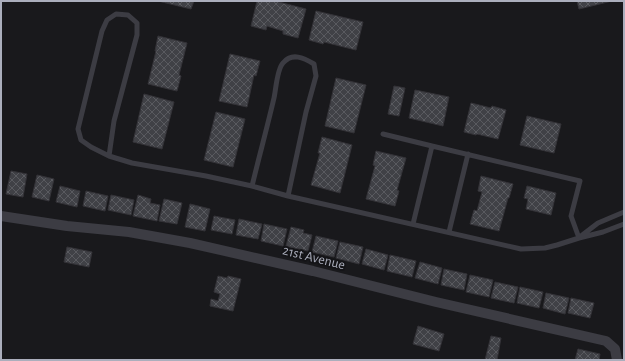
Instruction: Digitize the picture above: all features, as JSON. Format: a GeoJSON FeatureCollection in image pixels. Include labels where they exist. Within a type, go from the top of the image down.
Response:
{"type":"FeatureCollection","features":[{"type":"Feature","properties":{"kind":"street","name":"21st Avenue"},"geometry":{"type":"LineString","coordinates":[[1,216],[67,226],[129,232],[190,243],[313,271],[436,302],[606,341],[615,349],[617,360]]}},
{"type":"Feature","properties":{"kind":"lane"},"geometry":{"type":"LineString","coordinates":[[109,156],[114,121],[137,35],[137,23],[128,15],[116,14],[107,20],[102,31],[78,129],[81,140],[90,147],[109,156],[132,163],[252,186],[288,196],[521,249],[558,246],[624,224]]}},
{"type":"Feature","properties":{"kind":"lane"},"geometry":{"type":"LineString","coordinates":[[252,186],[274,99],[278,74],[283,63],[292,57],[304,58],[314,64],[316,76],[306,112],[288,196]]}},
{"type":"Feature","properties":{"kind":"lane"},"geometry":{"type":"LineString","coordinates":[[384,134],[580,181],[572,216],[579,238]]}},
{"type":"Feature","properties":{"kind":"lane"},"geometry":{"type":"LineString","coordinates":[[412,224],[432,146]]}},
{"type":"Feature","properties":{"kind":"lane"},"geometry":{"type":"LineString","coordinates":[[449,232],[468,154]]}},
{"type":"Feature","properties":{"kind":"lane"},"geometry":{"type":"LineString","coordinates":[[579,238],[598,223],[624,212]]}},
{"type":"Feature","properties":{"kind":"building"},"geometry":{"type":"Polygon","coordinates":[[[158,1],[194,1],[191,9],[158,1]]]}},
{"type":"Feature","properties":{"kind":"building"},"geometry":{"type":"Polygon","coordinates":[[[257,1],[275,1],[306,9],[298,38],[283,34],[283,31],[267,26],[266,30],[251,26],[257,1]]]}},
{"type":"Feature","properties":{"kind":"building"},"geometry":{"type":"Polygon","coordinates":[[[577,1],[612,1],[579,9],[577,1]]]}},
{"type":"Feature","properties":{"kind":"building"},"geometry":{"type":"Polygon","coordinates":[[[316,11],[363,22],[356,50],[309,40],[316,11]]]}},
{"type":"Feature","properties":{"kind":"building"},"geometry":{"type":"Polygon","coordinates":[[[158,36],[187,43],[179,75],[181,76],[177,91],[148,84],[158,36]]]}},
{"type":"Feature","properties":{"kind":"building"},"geometry":{"type":"Polygon","coordinates":[[[230,54],[260,61],[256,76],[254,75],[247,107],[219,101],[230,54]]]}},
{"type":"Feature","properties":{"kind":"building"},"geometry":{"type":"Polygon","coordinates":[[[336,78],[366,85],[354,133],[325,126],[336,78]]]}},
{"type":"Feature","properties":{"kind":"building"},"geometry":{"type":"Polygon","coordinates":[[[394,86],[405,88],[399,116],[388,114],[394,86]]]}},
{"type":"Feature","properties":{"kind":"building"},"geometry":{"type":"Polygon","coordinates":[[[415,90],[449,97],[443,126],[409,118],[415,90]]]}},
{"type":"Feature","properties":{"kind":"building"},"geometry":{"type":"Polygon","coordinates":[[[144,94],[174,102],[162,149],[133,142],[144,94]]]}},
{"type":"Feature","properties":{"kind":"building"},"geometry":{"type":"Polygon","coordinates":[[[471,103],[506,110],[498,139],[464,132],[471,103]]]}},
{"type":"Feature","properties":{"kind":"building"},"geometry":{"type":"Polygon","coordinates":[[[216,112],[245,119],[233,167],[204,160],[216,112]]]}},
{"type":"Feature","properties":{"kind":"building"},"geometry":{"type":"Polygon","coordinates":[[[527,116],[561,124],[554,153],[520,145],[527,116]]]}},
{"type":"Feature","properties":{"kind":"building"},"geometry":{"type":"Polygon","coordinates":[[[322,137],[352,145],[340,193],[311,185],[320,153],[318,153],[322,137]]]}},
{"type":"Feature","properties":{"kind":"building"},"geometry":{"type":"Polygon","coordinates":[[[376,151],[406,158],[397,190],[399,191],[395,206],[366,199],[375,166],[373,165],[376,151]]]}},
{"type":"Feature","properties":{"kind":"building"},"geometry":{"type":"Polygon","coordinates":[[[11,171],[27,174],[23,197],[6,194],[11,171]]]}},
{"type":"Feature","properties":{"kind":"building"},"geometry":{"type":"Polygon","coordinates":[[[37,175],[54,179],[49,201],[32,197],[37,175]]]}},
{"type":"Feature","properties":{"kind":"building"},"geometry":{"type":"Polygon","coordinates":[[[481,176],[513,184],[499,231],[470,224],[474,210],[477,211],[482,192],[478,191],[481,176]]]}},
{"type":"Feature","properties":{"kind":"building"},"geometry":{"type":"Polygon","coordinates":[[[60,186],[80,191],[77,207],[56,202],[60,186]]]}},
{"type":"Feature","properties":{"kind":"building"},"geometry":{"type":"Polygon","coordinates":[[[527,186],[556,193],[551,215],[526,209],[528,199],[524,198],[527,186]]]}},
{"type":"Feature","properties":{"kind":"building"},"geometry":{"type":"Polygon","coordinates":[[[86,191],[108,196],[105,211],[83,206],[86,191]]]}},
{"type":"Feature","properties":{"kind":"building"},"geometry":{"type":"Polygon","coordinates":[[[111,195],[134,200],[131,215],[108,210],[111,195]]]}},
{"type":"Feature","properties":{"kind":"building"},"geometry":{"type":"Polygon","coordinates":[[[138,195],[151,199],[150,203],[160,205],[157,221],[133,216],[138,195]]]}},
{"type":"Feature","properties":{"kind":"building"},"geometry":{"type":"Polygon","coordinates":[[[164,199],[182,203],[177,224],[159,221],[164,199]]]}},
{"type":"Feature","properties":{"kind":"building"},"geometry":{"type":"Polygon","coordinates":[[[190,204],[210,209],[205,231],[185,227],[190,204]]]}},
{"type":"Feature","properties":{"kind":"building"},"geometry":{"type":"Polygon","coordinates":[[[214,216],[235,220],[232,234],[211,230],[214,216]]]}},
{"type":"Feature","properties":{"kind":"building"},"geometry":{"type":"Polygon","coordinates":[[[239,219],[262,224],[258,239],[236,235],[239,219]]]}},
{"type":"Feature","properties":{"kind":"building"},"geometry":{"type":"Polygon","coordinates":[[[264,224],[287,229],[283,246],[261,241],[264,224]]]}},
{"type":"Feature","properties":{"kind":"building"},"geometry":{"type":"Polygon","coordinates":[[[291,227],[304,230],[303,233],[312,235],[308,251],[286,246],[291,227]]]}},
{"type":"Feature","properties":{"kind":"building"},"geometry":{"type":"Polygon","coordinates":[[[316,236],[338,241],[334,257],[312,252],[316,236]]]}},
{"type":"Feature","properties":{"kind":"building"},"geometry":{"type":"Polygon","coordinates":[[[340,242],[363,247],[359,264],[336,258],[340,242]]]}},
{"type":"Feature","properties":{"kind":"building"},"geometry":{"type":"Polygon","coordinates":[[[67,247],[92,252],[89,267],[64,262],[67,247]]]}},
{"type":"Feature","properties":{"kind":"building"},"geometry":{"type":"Polygon","coordinates":[[[366,249],[388,255],[384,270],[362,264],[366,249]]]}},
{"type":"Feature","properties":{"kind":"building"},"geometry":{"type":"Polygon","coordinates":[[[390,255],[416,261],[412,277],[387,271],[390,255]]]}},
{"type":"Feature","properties":{"kind":"building"},"geometry":{"type":"Polygon","coordinates":[[[420,262],[442,268],[438,284],[415,278],[420,262]]]}},
{"type":"Feature","properties":{"kind":"building"},"geometry":{"type":"Polygon","coordinates":[[[444,269],[467,274],[464,290],[441,285],[444,269]]]}},
{"type":"Feature","properties":{"kind":"building"},"geometry":{"type":"Polygon","coordinates":[[[470,275],[493,280],[489,297],[466,292],[470,275]]]}},
{"type":"Feature","properties":{"kind":"building"},"geometry":{"type":"Polygon","coordinates":[[[218,276],[227,278],[228,276],[241,279],[233,311],[210,306],[211,299],[218,301],[220,294],[214,292],[218,276]]]}},
{"type":"Feature","properties":{"kind":"building"},"geometry":{"type":"Polygon","coordinates":[[[495,282],[518,287],[514,303],[491,298],[495,282]]]}},
{"type":"Feature","properties":{"kind":"building"},"geometry":{"type":"Polygon","coordinates":[[[520,287],[543,292],[539,308],[517,303],[520,287]]]}},
{"type":"Feature","properties":{"kind":"building"},"geometry":{"type":"Polygon","coordinates":[[[546,293],[569,298],[565,314],[543,308],[546,293]]]}},
{"type":"Feature","properties":{"kind":"building"},"geometry":{"type":"Polygon","coordinates":[[[571,298],[594,303],[590,318],[568,313],[571,298]]]}},
{"type":"Feature","properties":{"kind":"building"},"geometry":{"type":"Polygon","coordinates":[[[418,326],[444,334],[439,351],[413,344],[418,326]]]}},
{"type":"Feature","properties":{"kind":"building"},"geometry":{"type":"Polygon","coordinates":[[[491,336],[501,338],[497,360],[485,360],[491,336]]]}},
{"type":"Feature","properties":{"kind":"building"},"geometry":{"type":"Polygon","coordinates":[[[578,349],[600,354],[599,360],[575,360],[578,349]]]}}]}
